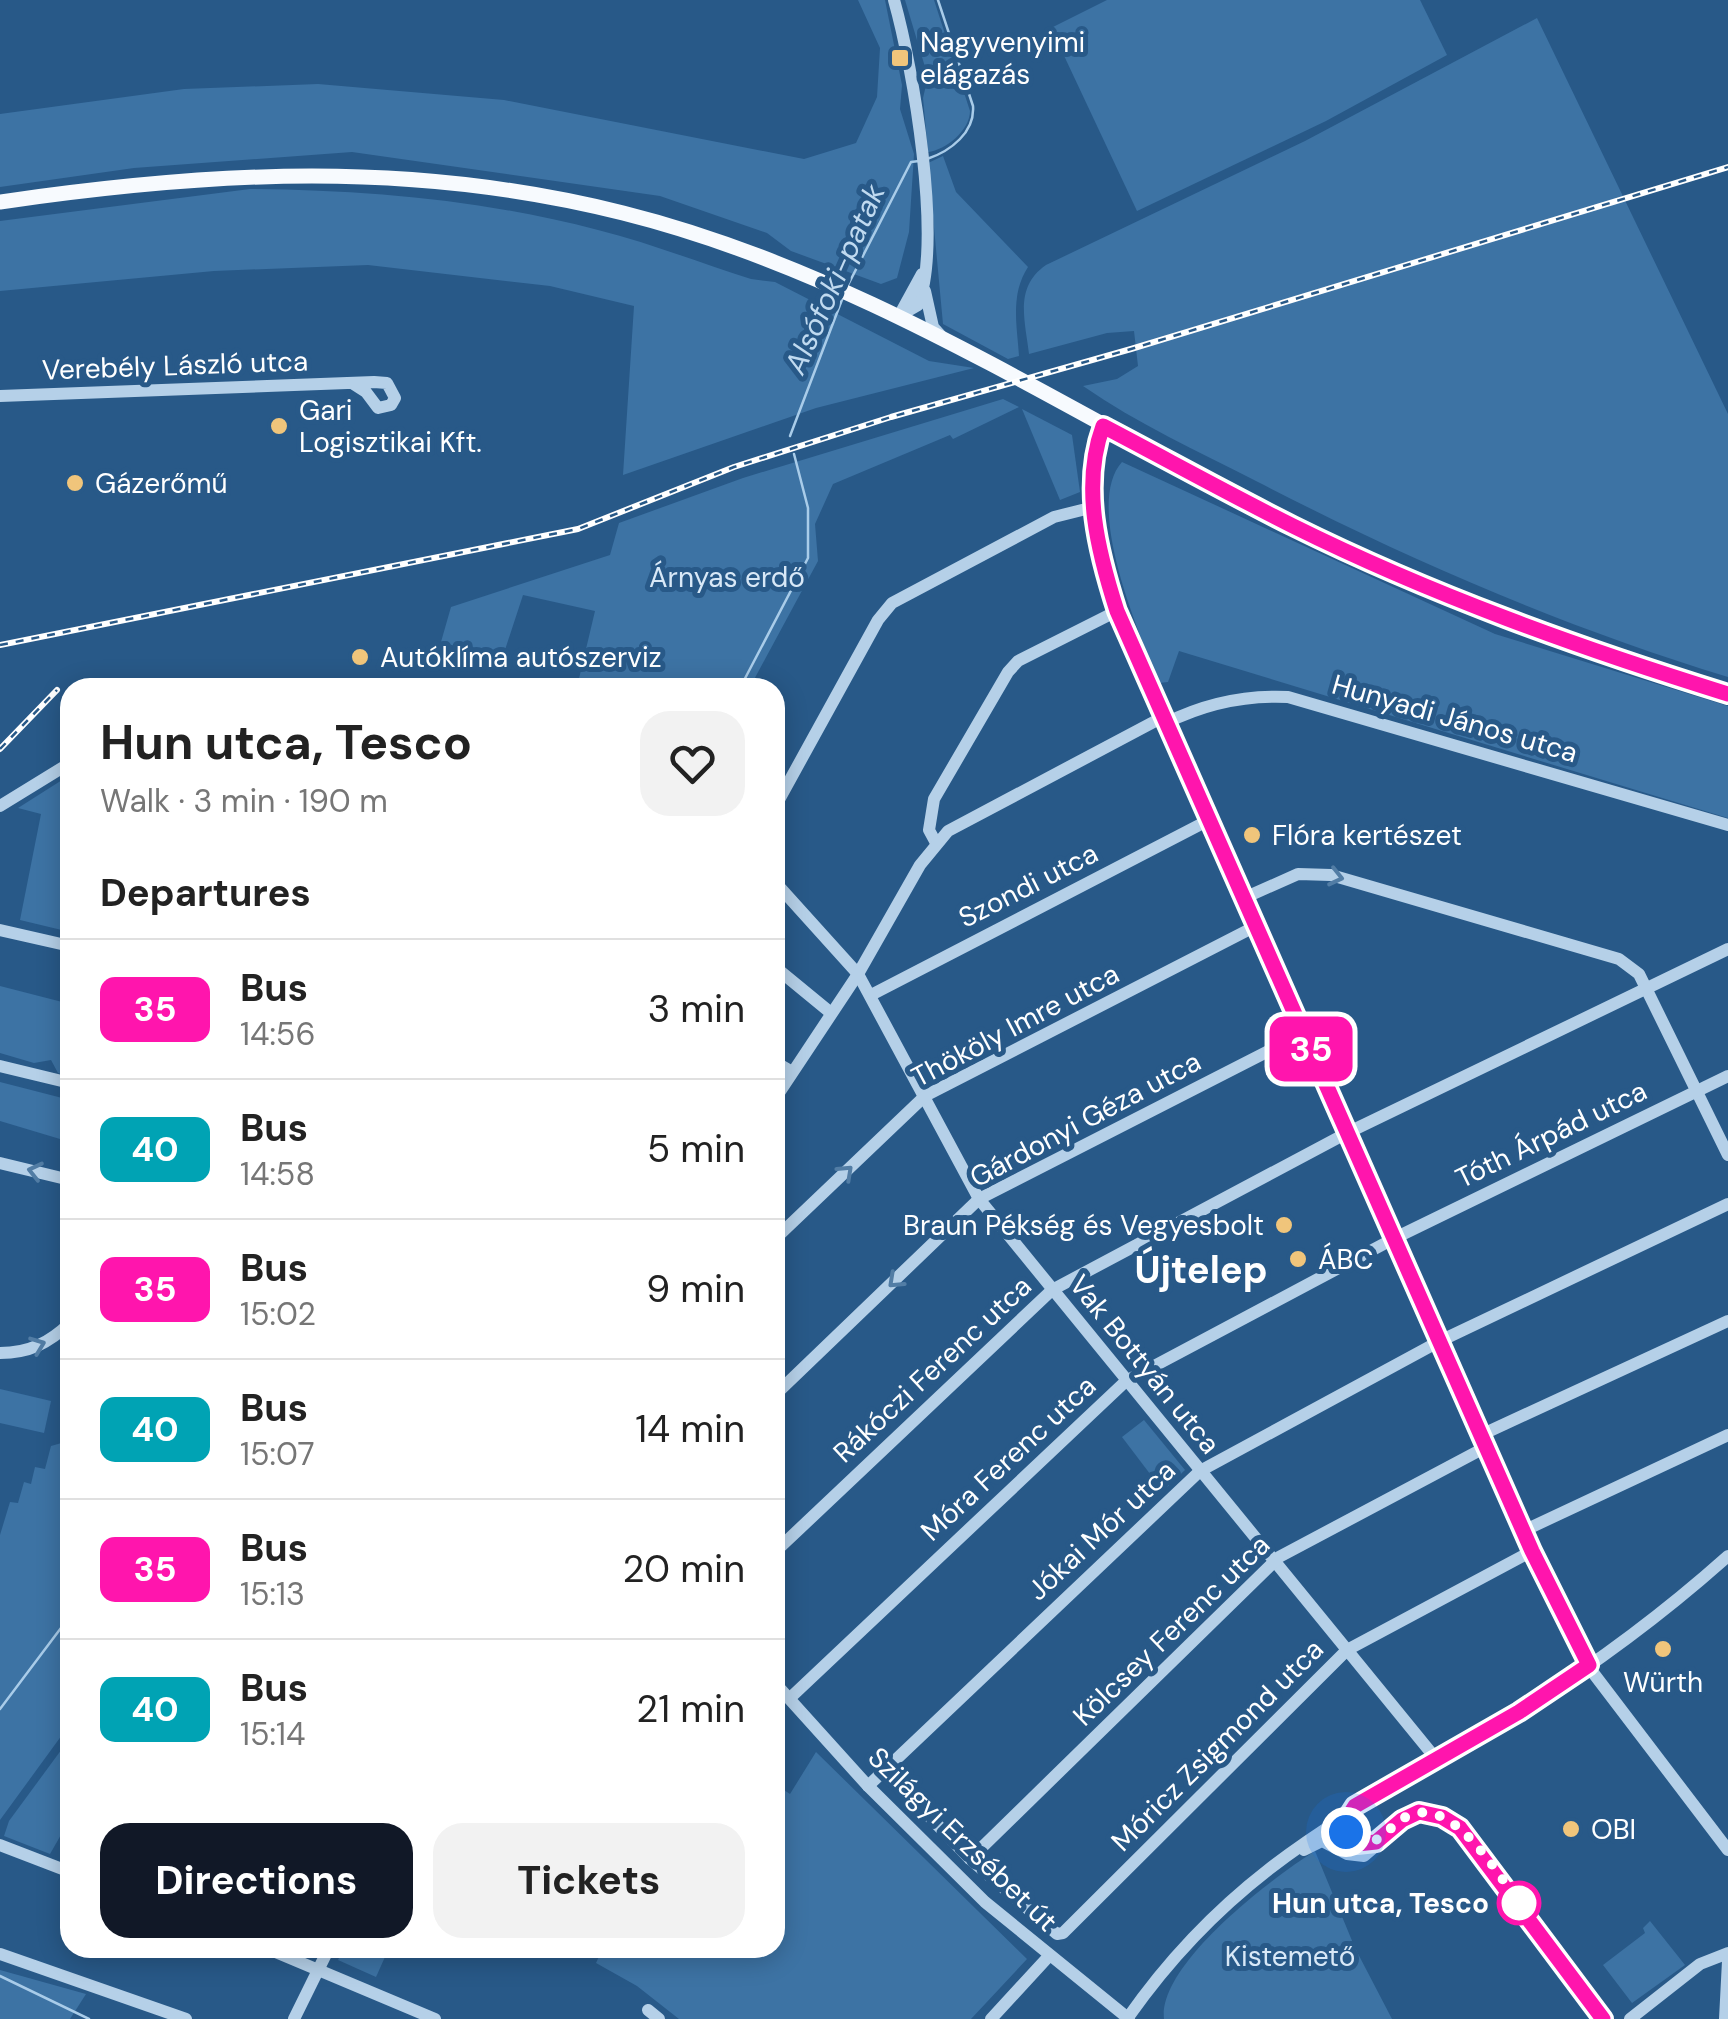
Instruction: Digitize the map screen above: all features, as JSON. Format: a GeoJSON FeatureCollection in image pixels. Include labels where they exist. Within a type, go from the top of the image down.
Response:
{"type":"FeatureCollection","features":[{"type":"Feature","properties":{"kind":"main road"},"geometry":{"type":"LineString","coordinates":[[0,202],[151,182],[276,173],[447,181],[628,214],[740,248],[877,306],[1292,526],[1392,571],[1540,630],[1728,694]]}},
{"type":"Feature","properties":{"kind":"street"},"geometry":{"type":"LineString","coordinates":[[894,0],[917,108],[926,262],[918,304],[898,316]]}},
{"type":"Feature","properties":{"kind":"street"},"geometry":{"type":"LineString","coordinates":[[898,316],[905,299],[922,278],[926,262]]}},
{"type":"Feature","properties":{"kind":"street"},"geometry":{"type":"LineString","coordinates":[[924,288],[933,327],[943,339]]}},
{"type":"Feature","properties":{"kind":"street"},"geometry":{"type":"LineString","coordinates":[[877,306],[905,299]]}},
{"type":"Feature","properties":{"kind":"street","name":"Verebély László utca"},"geometry":{"type":"LineString","coordinates":[[0,396],[352,383]]}},
{"type":"Feature","properties":{"kind":"street"},"geometry":{"type":"LineString","coordinates":[[1103,426],[1096,451],[1094,507],[1102,565],[1117,611],[1532,1551],[1589,1665],[1728,1850]]}},
{"type":"Feature","properties":{"kind":"street"},"geometry":{"type":"LineString","coordinates":[[785,790],[878,620],[892,603],[1054,517],[1094,507]]}},
{"type":"Feature","properties":{"kind":"street"},"geometry":{"type":"LineString","coordinates":[[936,843],[929,830],[934,799],[1008,672],[1018,661],[1117,611]]}},
{"type":"Feature","properties":{"kind":"street","name":"Hunyadi János utca"},"geometry":{"type":"LineString","coordinates":[[785,1083],[858,974],[936,843],[948,831],[1165,720],[1196,708],[1259,697],[1288,697],[1728,825]]}},
{"type":"Feature","properties":{"kind":"street"},"geometry":{"type":"LineString","coordinates":[[0,806],[60,770]]}},
{"type":"Feature","properties":{"kind":"street","name":"Szondi utca"},"geometry":{"type":"LineString","coordinates":[[871,995],[1209,820]]}},
{"type":"Feature","properties":{"kind":"street"},"geometry":{"type":"LineString","coordinates":[[1244,898],[1298,874],[1331,875],[1631,965],[1728,1155]]}},
{"type":"Feature","properties":{"kind":"street","name":"Vak Bottyán utca"},"geometry":{"type":"LineString","coordinates":[[785,895],[858,974],[978,1199],[1438,1760]]}},
{"type":"Feature","properties":{"kind":"street","name":"Thököly Imre utca"},"geometry":{"type":"LineString","coordinates":[[785,1230],[926,1096],[1256,926]]}},
{"type":"Feature","properties":{"kind":"street"},"geometry":{"type":"LineString","coordinates":[[0,930],[60,944]]}},
{"type":"Feature","properties":{"kind":"street","name":"Rákóczi Ferenc utca"},"geometry":{"type":"LineString","coordinates":[[785,1543],[1052,1290],[1347,1133],[1728,948]]}},
{"type":"Feature","properties":{"kind":"street"},"geometry":{"type":"LineString","coordinates":[[785,975],[832,1013]]}},
{"type":"Feature","properties":{"kind":"street","name":"Gárdonyi Géza utca"},"geometry":{"type":"LineString","coordinates":[[785,1385],[978,1199],[1304,1034]]}},
{"type":"Feature","properties":{"kind":"street"},"geometry":{"type":"LineString","coordinates":[[0,1066],[60,1081]]}},
{"type":"Feature","properties":{"kind":"street"},"geometry":{"type":"LineString","coordinates":[[785,1068],[792,1072]]}},
{"type":"Feature","properties":{"kind":"street","name":"Tóth Árpád utca"},"geometry":{"type":"LineString","coordinates":[[1395,1238],[1728,1076]]}},
{"type":"Feature","properties":{"kind":"street"},"geometry":{"type":"LineString","coordinates":[[0,1163],[60,1178]]}},
{"type":"Feature","properties":{"kind":"street","name":"Jókai Mór utca"},"geometry":{"type":"LineString","coordinates":[[868,1786],[1200,1471],[1440,1341],[1728,1204]]}},
{"type":"Feature","properties":{"kind":"street","name":"Móra Ferenc utca"},"geometry":{"type":"LineString","coordinates":[[790,1698],[1126,1381],[1395,1238]]}},
{"type":"Feature","properties":{"kind":"street","name":"Kölcsey Ferenc utca"},"geometry":{"type":"LineString","coordinates":[[970,1859],[1274,1562],[1484,1441],[1728,1321]]}},
{"type":"Feature","properties":{"kind":"street"},"geometry":{"type":"LineString","coordinates":[[0,1353],[30,1350],[60,1332]]}},
{"type":"Feature","properties":{"kind":"street"},"geometry":{"type":"LineString","coordinates":[[1523,1532],[1728,1435]]}},
{"type":"Feature","properties":{"kind":"street","name":"Móricz Zsigmond utca"},"geometry":{"type":"LineString","coordinates":[[1057,1934],[1078,1920],[1347,1650],[1532,1551]]}},
{"type":"Feature","properties":{"kind":"street"},"geometry":{"type":"LineString","coordinates":[[1128,2019],[1190,1938],[1274,1863],[1355,1806],[1438,1760],[1589,1665],[1728,1556]]}},
{"type":"Feature","properties":{"kind":"street","name":"Szilágyi Erzsébet út"},"geometry":{"type":"LineString","coordinates":[[785,1693],[868,1786],[986,1902],[1128,2019]]}},
{"type":"Feature","properties":{"kind":"street","name":"Szilágyi Erzsébet út"},"geometry":{"type":"LineString","coordinates":[[884,1770],[970,1859],[1057,1934]]}},
{"type":"Feature","properties":{"kind":"street"},"geometry":{"type":"LineString","coordinates":[[1348,1834],[1348,1817],[1355,1806]]}},
{"type":"Feature","properties":{"kind":"street"},"geometry":{"type":"LineString","coordinates":[[1336,1818],[1348,1834],[1365,1845],[1419,1812],[1442,1817],[1460,1828],[1604,2019]]}},
{"type":"Feature","properties":{"kind":"street"},"geometry":{"type":"LineString","coordinates":[[1321,1828],[1338,1849]]}},
{"type":"Feature","properties":{"kind":"street"},"geometry":{"type":"LineString","coordinates":[[1715,1828],[1728,1840]]}},
{"type":"Feature","properties":{"kind":"street"},"geometry":{"type":"LineString","coordinates":[[1274,1863],[1287,1862],[1315,1842],[1364,1856],[1390,1832]]}},
{"type":"Feature","properties":{"kind":"street"},"geometry":{"type":"LineString","coordinates":[[0,1845],[60,1868]]}},
{"type":"Feature","properties":{"kind":"street"},"geometry":{"type":"LineString","coordinates":[[1630,2019],[1700,1964],[1728,1953]]}},
{"type":"Feature","properties":{"kind":"street"},"geometry":{"type":"LineString","coordinates":[[0,1954],[186,2019]]}},
{"type":"Feature","properties":{"kind":"street"},"geometry":{"type":"LineString","coordinates":[[991,2019],[1049,1956]]}},
{"type":"Feature","properties":{"kind":"street"},"geometry":{"type":"LineString","coordinates":[[294,1958],[435,2019]]}},
{"type":"Feature","properties":{"kind":"street"},"geometry":{"type":"LineString","coordinates":[[294,2019],[321,1958]]}},
{"type":"Feature","properties":{"kind":"street"},"geometry":{"type":"LineString","coordinates":[[1725,2019],[1728,1962]]}},
{"type":"Feature","properties":{"kind":"green space"},"geometry":{"type":"Polygon","coordinates":[[[858,0],[885,0],[902,85],[900,109],[914,154],[909,232],[897,278],[881,284],[791,251],[767,233],[660,196],[352,152],[134,168],[0,187],[0,114],[184,89],[318,84],[504,100],[804,159],[856,143],[877,97],[880,48],[858,0]]]}},
{"type":"Feature","properties":{"kind":"green space"},"geometry":{"type":"Polygon","coordinates":[[[905,0],[934,0],[970,111],[956,138],[928,152],[923,98],[928,77],[905,0]]]}},
{"type":"Feature","properties":{"kind":"green space"},"geometry":{"type":"Polygon","coordinates":[[[1107,0],[1420,0],[1447,55],[1326,121],[1137,211],[1051,28],[1107,0]]]}},
{"type":"Feature","properties":{"kind":"green space"},"geometry":{"type":"Polygon","coordinates":[[[1537,18],[1728,414],[1728,677],[1547,614],[1429,565],[1125,413],[1083,386],[1117,379],[1138,366],[1134,331],[1107,333],[1029,354],[1024,317],[1026,294],[1029,283],[1046,265],[1305,141],[1537,18]]]}},
{"type":"Feature","properties":{"kind":"green space"},"geometry":{"type":"Polygon","coordinates":[[[943,156],[956,192],[1028,267],[1017,299],[1019,356],[1008,359],[943,324],[928,163],[943,156]]]}},
{"type":"Feature","properties":{"kind":"green space"},"geometry":{"type":"Polygon","coordinates":[[[250,189],[338,192],[469,204],[598,230],[751,279],[775,282],[929,361],[974,368],[816,408],[623,475],[634,306],[550,286],[368,265],[214,271],[0,291],[0,221],[250,189]]]}},
{"type":"Feature","properties":{"kind":"green space","name":"Árnyas erdő"},"geometry":{"type":"Polygon","coordinates":[[[1003,399],[1019,407],[953,439],[950,435],[833,484],[815,524],[818,561],[755,678],[579,678],[595,611],[523,595],[502,659],[441,642],[451,607],[610,555],[619,523],[743,478],[1003,399]]]}},
{"type":"Feature","properties":{"kind":"green space"},"geometry":{"type":"Polygon","coordinates":[[[1022,409],[1072,435],[1080,492],[1060,500],[1022,409]]]}},
{"type":"Feature","properties":{"kind":"green space"},"geometry":{"type":"Polygon","coordinates":[[[1122,462],[1495,634],[1728,706],[1728,818],[1179,651],[1168,682],[1159,683],[1129,603],[1112,538],[1112,482],[1122,462]]]}},
{"type":"Feature","properties":{"kind":"green space"},"geometry":{"type":"Polygon","coordinates":[[[60,781],[60,930],[20,920],[41,814],[18,808],[60,781]]]}},
{"type":"Feature","properties":{"kind":"green space"},"geometry":{"type":"Polygon","coordinates":[[[0,986],[60,1001],[60,1074],[51,1060],[34,1063],[0,1053],[0,986]]]}},
{"type":"Feature","properties":{"kind":"green space"},"geometry":{"type":"Polygon","coordinates":[[[0,1082],[60,1097],[60,1139],[0,1121],[0,1082]]]}},
{"type":"Feature","properties":{"kind":"green space"},"geometry":{"type":"Polygon","coordinates":[[[0,1389],[51,1401],[44,1433],[0,1423],[0,1389]]]}},
{"type":"Feature","properties":{"kind":"green space"},"geometry":{"type":"Polygon","coordinates":[[[1144,1420],[1185,1470],[1163,1491],[1122,1437],[1144,1420]]]}},
{"type":"Feature","properties":{"kind":"green space"},"geometry":{"type":"Polygon","coordinates":[[[60,1443],[60,1738],[0,1820],[0,1535],[10,1502],[18,1503],[24,1482],[31,1484],[35,1467],[45,1469],[51,1446],[60,1443]]]}},
{"type":"Feature","properties":{"kind":"green space"},"geometry":{"type":"Polygon","coordinates":[[[60,1752],[60,1836],[50,1854],[4,1836],[9,1821],[60,1752]]]}},
{"type":"Feature","properties":{"kind":"green space"},"geometry":{"type":"Polygon","coordinates":[[[816,1752],[1027,1959],[971,2019],[679,2019],[637,1986],[596,1963],[598,1958],[785,1958],[785,1791],[790,1794],[816,1752]]]}},
{"type":"Feature","properties":{"kind":"green space","name":"Kistemető"},"geometry":{"type":"Polygon","coordinates":[[[1315,1851],[1355,1948],[1392,2019],[1164,2019],[1167,1997],[1198,1949],[1247,1901],[1315,1851]]]}},
{"type":"Feature","properties":{"kind":"green space"},"geometry":{"type":"Polygon","coordinates":[[[1650,1921],[1685,1965],[1632,2003],[1603,1965],[1645,1933],[1643,1928],[1650,1921]]]}},
{"type":"Feature","properties":{"kind":"green space"},"geometry":{"type":"Polygon","coordinates":[[[339,1958],[385,1958],[376,1977],[339,1958]]]}},
{"type":"Feature","properties":{"kind":"green space"},"geometry":{"type":"Polygon","coordinates":[[[0,1970],[86,1994],[70,2019],[0,2019],[0,1970]]]}},
{"type":"Feature","properties":{"kind":"waterway","name":"Alsófoki-patak"},"geometry":{"type":"LineString","coordinates":[[927,159],[960,139],[973,115],[938,0]]}},
{"type":"Feature","properties":{"kind":"waterway","name":"Alsófoki-patak"},"geometry":{"type":"LineString","coordinates":[[848,285],[911,162],[919,161]]}},
{"type":"Feature","properties":{"kind":"waterway","name":"Alsófoki-patak"},"geometry":{"type":"LineString","coordinates":[[790,436],[843,297]]}},
{"type":"Feature","properties":{"kind":"waterway","name":"Alsófoki-patak"},"geometry":{"type":"LineString","coordinates":[[745,678],[808,558],[808,508],[794,454]]}},
{"type":"Feature","properties":{"kind":"waterway"},"geometry":{"type":"LineString","coordinates":[[0,1709],[60,1629]]}},
{"type":"Feature","properties":{"kind":"waterway","name":"Alsófoki-patak"},"geometry":{"type":"LineString","coordinates":[[0,1976],[89,2019]]}},
{"type":"Feature","properties":{"kind":"railway"},"geometry":{"type":"LineString","coordinates":[[0,645],[578,529],[734,467],[891,417],[1131,349],[1728,167]]}},
{"type":"Feature","properties":{"kind":"railway"},"geometry":{"type":"LineString","coordinates":[[0,749],[57,690]]}},
{"type":"Feature","properties":{"kind":"bus line","name":"35"},"geometry":{"type":"LineString","coordinates":[[1603,2019],[1460,1828],[1442,1817],[1419,1812],[1402,1820],[1376,1842],[1365,1845],[1353,1841],[1346,1828],[1355,1806],[1519,1712],[1589,1665],[1532,1551],[1117,611],[1096,535],[1094,478],[1103,426],[1292,526],[1392,571],[1540,630],[1728,694]]}},
{"type":"Feature","properties":{"kind":"place","name":"Nagyvenyimi elágazás"},"geometry":{"type":"Point","coordinates":[900,58]}},
{"type":"Feature","properties":{"kind":"place","name":"Gari Logisztikai Kft."},"geometry":{"type":"Point","coordinates":[279,426]}},
{"type":"Feature","properties":{"kind":"place","name":"Gázerőmű"},"geometry":{"type":"Point","coordinates":[75,483]}},
{"type":"Feature","properties":{"kind":"place","name":"Autóklíma autószerviz"},"geometry":{"type":"Point","coordinates":[360,657]}},
{"type":"Feature","properties":{"kind":"place","name":"Flóra kertészet"},"geometry":{"type":"Point","coordinates":[1252,835]}},
{"type":"Feature","properties":{"kind":"place","name":"Braun Pékség és Vegyesbolt"},"geometry":{"type":"Point","coordinates":[1284,1225]}},
{"type":"Feature","properties":{"kind":"place","name":"ÁBC"},"geometry":{"type":"Point","coordinates":[1298,1259]}},
{"type":"Feature","properties":{"kind":"place","name":"Würth"},"geometry":{"type":"Point","coordinates":[1663,1649]}},
{"type":"Feature","properties":{"kind":"place","name":"OBI"},"geometry":{"type":"Point","coordinates":[1571,1829]}},
{"type":"Feature","properties":{"kind":"place","name":"Hun utca, Tesco"},"geometry":{"type":"Point","coordinates":[1519,1903]}},
{"type":"Feature","properties":{"kind":"district","name":"Újtelep"},"geometry":{"type":"Point","coordinates":[1201,1270]}},
{"type":"Feature","properties":{"kind":"route"},"geometry":{"type":"LineString","coordinates":[[1346,1832],[1357,1844],[1365,1845],[1376,1842],[1413,1814],[1426,1812],[1442,1817],[1460,1828],[1477,1846],[1527,1914],[1519,1903]]}}]}
